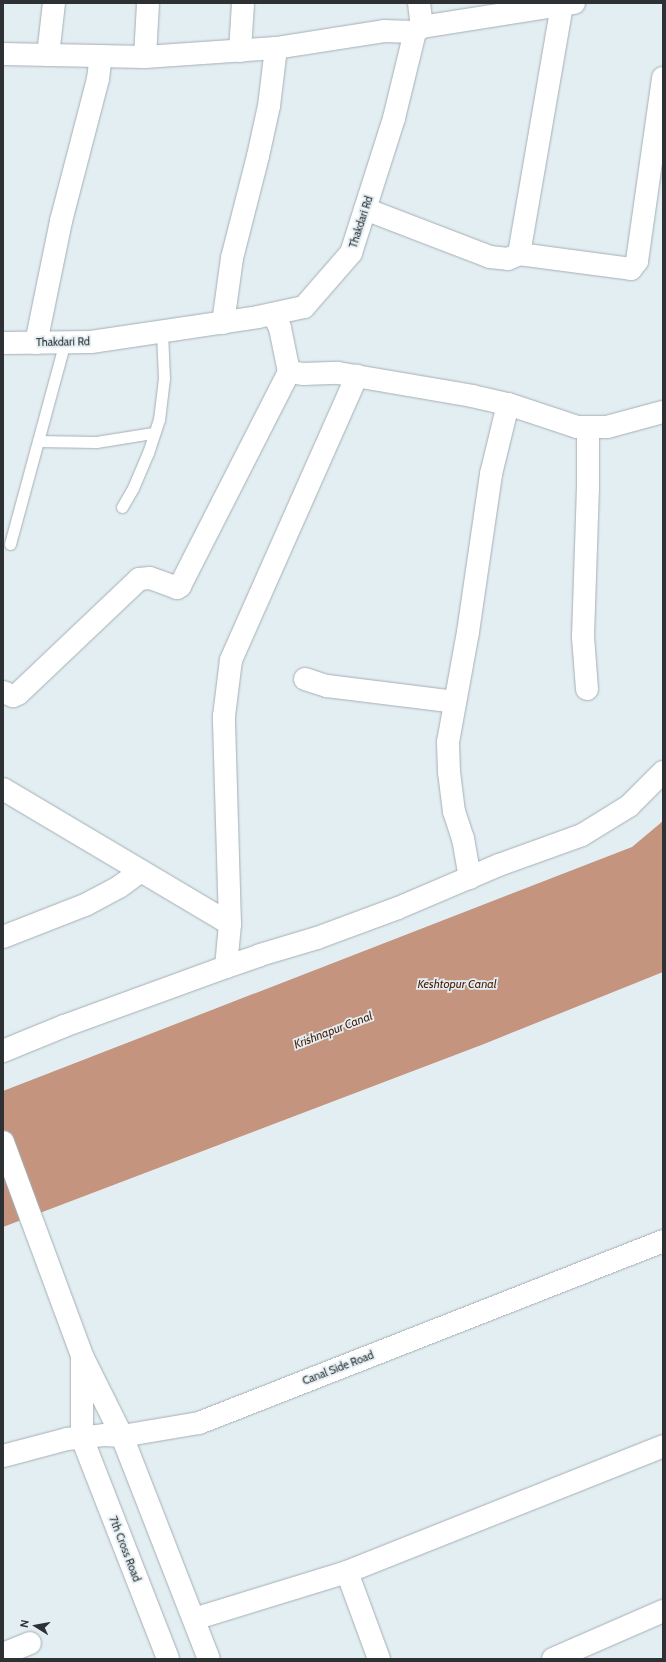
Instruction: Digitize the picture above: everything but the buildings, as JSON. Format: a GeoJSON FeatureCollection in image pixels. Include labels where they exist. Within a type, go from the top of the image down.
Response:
{"type":"FeatureCollection","features":[{"type":"Feature","properties":{"kind":"street"},"geometry":{"type":"LineString","coordinates":[[48,55],[54,3]]}},
{"type":"Feature","properties":{"kind":"street"},"geometry":{"type":"LineString","coordinates":[[145,57],[148,3]]}},
{"type":"Feature","properties":{"kind":"street"},"geometry":{"type":"LineString","coordinates":[[240,51],[243,3]]}},
{"type":"Feature","properties":{"kind":"street","name":"Thakdari Rd"},"geometry":{"type":"LineString","coordinates":[[3,343],[91,342],[223,323],[304,307],[351,253],[394,118],[419,29],[420,3]]}},
{"type":"Feature","properties":{"kind":"street"},"geometry":{"type":"LineString","coordinates":[[3,54],[145,57],[276,48],[384,31],[419,29],[568,4],[519,254]]}},
{"type":"Feature","properties":{"kind":"street"},"geometry":{"type":"LineString","coordinates":[[223,323],[232,258],[258,156],[268,106],[276,48]]}},
{"type":"Feature","properties":{"kind":"street"},"geometry":{"type":"LineString","coordinates":[[36,343],[61,221],[98,79],[101,56]]}},
{"type":"Feature","properties":{"kind":"street"},"geometry":{"type":"LineString","coordinates":[[365,209],[490,257],[508,259],[519,254],[631,269],[638,261],[663,78]]}},
{"type":"Feature","properties":{"kind":"street"},"geometry":{"type":"LineString","coordinates":[[3,692],[13,696],[18,694],[139,579],[150,578],[177,588],[180,586],[290,372],[280,328],[273,314]]}},
{"type":"Feature","properties":{"kind":"street"},"geometry":{"type":"LineString","coordinates":[[290,372],[303,374],[338,373],[472,396],[508,404],[577,427],[607,427],[663,412]]}},
{"type":"Feature","properties":{"kind":"street"},"geometry":{"type":"LineString","coordinates":[[226,967],[230,924],[224,716],[231,660],[357,376]]}},
{"type":"Feature","properties":{"kind":"street"},"geometry":{"type":"LineString","coordinates":[[470,878],[463,839],[454,812],[449,772],[448,742],[468,632],[491,474],[508,404]]}},
{"type":"Feature","properties":{"kind":"street"},"geometry":{"type":"LineString","coordinates":[[587,689],[583,637],[588,488],[588,427]]}},
{"type":"Feature","properties":{"kind":"street"},"geometry":{"type":"LineString","coordinates":[[305,679],[327,686],[455,702]]}},
{"type":"Feature","properties":{"kind":"street"},"geometry":{"type":"LineString","coordinates":[[3,1051],[64,1026],[226,967],[317,938],[398,908],[582,834],[629,806],[663,772]]}},
{"type":"Feature","properties":{"kind":"street"},"geometry":{"type":"LineString","coordinates":[[3,789],[230,924]]}},
{"type":"Feature","properties":{"kind":"street"},"geometry":{"type":"LineString","coordinates":[[3,937],[87,904],[120,887],[141,871]]}},
{"type":"Feature","properties":{"kind":"street"},"geometry":{"type":"LineString","coordinates":[[3,1142],[81,1353],[122,1436],[209,1659]]}},
{"type":"Feature","properties":{"kind":"street","name":"Canal Side Road"},"geometry":{"type":"LineString","coordinates":[[3,1456],[67,1439],[104,1435],[122,1436],[199,1423],[663,1241]]}},
{"type":"Feature","properties":{"kind":"street"},"geometry":{"type":"LineString","coordinates":[[81,1353],[82,1438]]}},
{"type":"Feature","properties":{"kind":"street","name":"7th Cross Road"},"geometry":{"type":"LineString","coordinates":[[82,1438],[168,1659]]}},
{"type":"Feature","properties":{"kind":"street"},"geometry":{"type":"LineString","coordinates":[[194,1619],[346,1572],[663,1446]]}},
{"type":"Feature","properties":{"kind":"street"},"geometry":{"type":"LineString","coordinates":[[346,1572],[380,1659]]}},
{"type":"Feature","properties":{"kind":"street"},"geometry":{"type":"LineString","coordinates":[[553,1659],[663,1611]]}},
{"type":"Feature","properties":{"kind":"street"},"geometry":{"type":"LineString","coordinates":[[3,1654],[30,1643]]}},
{"type":"Feature","properties":{"kind":"lane"},"geometry":{"type":"LineString","coordinates":[[122,507],[133,488],[148,453],[159,420],[164,378],[162,332]]}},
{"type":"Feature","properties":{"kind":"lane"},"geometry":{"type":"LineString","coordinates":[[10,544],[65,342]]}},
{"type":"Feature","properties":{"kind":"lane"},"geometry":{"type":"LineString","coordinates":[[38,441],[96,442],[154,433]]}},
{"type":"Feature","properties":{"kind":"water","name":"Keshtopur Canal"},"geometry":{"type":"Polygon","coordinates":[[[663,821],[663,972],[484,1044],[3,1227],[3,1091],[632,847],[663,821]]]}},
{"type":"Feature","properties":{"kind":"water label","name":"Krishnapur Canal"},"geometry":{"type":"Point","coordinates":[333,1030]}}]}
